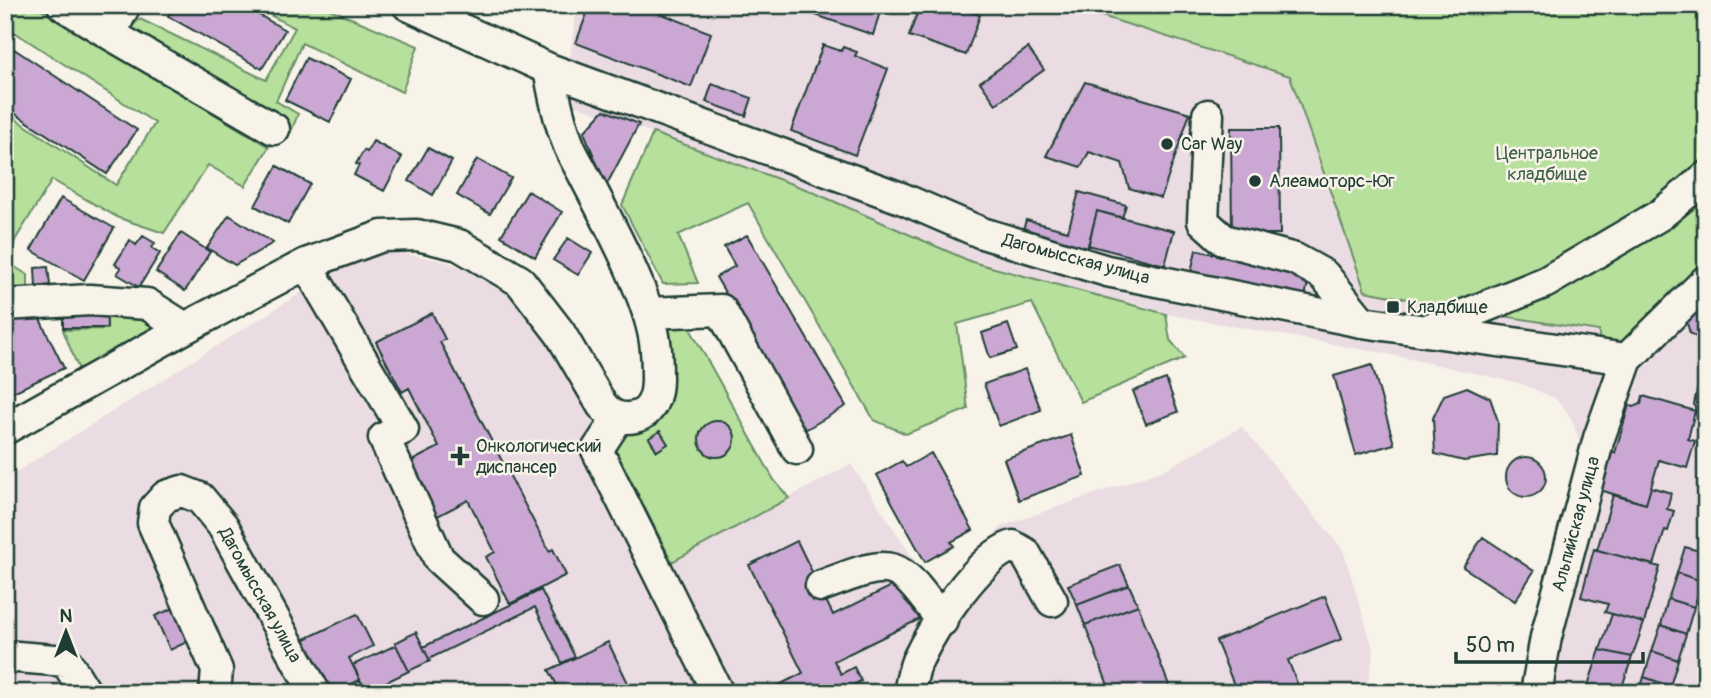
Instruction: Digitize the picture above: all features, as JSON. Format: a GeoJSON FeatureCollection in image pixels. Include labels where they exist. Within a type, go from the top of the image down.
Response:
{"type":"FeatureCollection","features":[{"type":"Feature","properties":{"kind":"street"},"geometry":{"type":"LineString","coordinates":[[63,5],[274,129]]}},
{"type":"Feature","properties":{"kind":"street"},"geometry":{"type":"LineString","coordinates":[[110,34],[125,5]]}},
{"type":"Feature","properties":{"kind":"street","name":"Дагомысская улица"},"geometry":{"type":"LineString","coordinates":[[408,5],[549,69],[889,194],[982,233],[1107,271],[1362,322],[1627,359]]}},
{"type":"Feature","properties":{"kind":"street"},"geometry":{"type":"LineString","coordinates":[[5,429],[306,264],[382,236],[418,236],[459,245],[520,281],[560,332],[601,405],[618,418],[642,415],[649,409],[657,385],[655,342],[649,313],[570,149],[556,111],[549,69]]}},
{"type":"Feature","properties":{"kind":"street"},"geometry":{"type":"LineString","coordinates":[[1208,115],[1203,221],[1224,240],[1295,259],[1324,275],[1362,322]]}},
{"type":"Feature","properties":{"kind":"street"},"geometry":{"type":"LineString","coordinates":[[1427,330],[1546,282],[1660,215],[1706,177]]}},
{"type":"Feature","properties":{"kind":"street"},"geometry":{"type":"LineString","coordinates":[[306,264],[403,429],[384,438],[439,559],[484,599]]}},
{"type":"Feature","properties":{"kind":"street"},"geometry":{"type":"LineString","coordinates":[[1627,359],[1706,281]]}},
{"type":"Feature","properties":{"kind":"street"},"geometry":{"type":"LineString","coordinates":[[5,304],[90,300],[147,304],[185,328]]}},
{"type":"Feature","properties":{"kind":"street"},"geometry":{"type":"LineString","coordinates":[[649,313],[721,310],[797,449]]}},
{"type":"Feature","properties":{"kind":"street","name":"Альпийская улица"},"geometry":{"type":"LineString","coordinates":[[1536,693],[1546,637],[1599,438],[1627,359]]}},
{"type":"Feature","properties":{"kind":"street"},"geometry":{"type":"LineString","coordinates":[[618,418],[597,450],[718,693]]}},
{"type":"Feature","properties":{"kind":"street","name":"Дагомысская улица"},"geometry":{"type":"LineString","coordinates":[[215,693],[217,670],[153,523],[155,508],[166,496],[182,491],[200,498],[223,526],[315,693]]}},
{"type":"Feature","properties":{"kind":"street"},"geometry":{"type":"LineString","coordinates":[[909,693],[917,662],[963,586],[1002,549],[1013,546],[1025,553],[1052,601]]}},
{"type":"Feature","properties":{"kind":"street"},"geometry":{"type":"LineString","coordinates":[[821,586],[867,568],[885,567],[897,570],[910,579],[942,621]]}},
{"type":"Feature","properties":{"kind":"street"},"geometry":{"type":"LineString","coordinates":[[5,656],[66,661],[86,693]]}},
{"type":"Feature","properties":{"kind":"shaded area"},"geometry":{"type":"Polygon","coordinates":[[[577,5],[1067,5],[1290,75],[1365,291],[1599,331],[1598,366],[1706,275],[1706,693],[1532,693],[1587,463],[1572,421],[1555,398],[1519,383],[1388,354],[1166,314],[972,262],[808,190],[578,106],[555,111],[568,73],[577,5]]]}},
{"type":"Feature","properties":{"kind":"shaded area"},"geometry":{"type":"Polygon","coordinates":[[[382,249],[447,262],[508,285],[623,437],[672,561],[851,464],[917,564],[944,596],[1002,526],[1164,470],[1242,427],[1343,550],[1374,652],[1366,693],[17,693],[5,666],[5,479],[331,274],[382,249]]]}},
{"type":"Feature","properties":{"kind":"green space"},"geometry":{"type":"Polygon","coordinates":[[[5,5],[34,5],[269,147],[245,186],[208,165],[164,233],[119,218],[52,180],[9,250],[5,247],[5,112],[116,185],[155,123],[5,26],[5,5]]]}},
{"type":"Feature","properties":{"kind":"green space"},"geometry":{"type":"Polygon","coordinates":[[[251,5],[320,5],[418,46],[402,92],[302,43],[276,101],[298,114],[291,132],[129,29],[140,19],[266,80],[295,28],[251,5]]]}},
{"type":"Feature","properties":{"kind":"green space","name":"Центральное кладбище"},"geometry":{"type":"Polygon","coordinates":[[[1067,5],[1706,5],[1706,275],[1598,367],[1599,331],[1365,291],[1290,76],[1067,5]]]}},
{"type":"Feature","properties":{"kind":"green space"},"geometry":{"type":"Polygon","coordinates":[[[653,133],[808,190],[972,262],[1166,314],[1170,340],[1185,358],[1081,402],[1032,303],[957,324],[968,409],[906,434],[874,420],[748,203],[678,235],[698,283],[663,284],[622,205],[653,133]]]}},
{"type":"Feature","properties":{"kind":"green space"},"geometry":{"type":"Polygon","coordinates":[[[5,261],[28,275],[28,290],[5,292],[5,261]]]}},
{"type":"Feature","properties":{"kind":"green space"},"geometry":{"type":"Polygon","coordinates":[[[107,304],[170,321],[87,390],[63,330],[107,329],[107,304]]]}},
{"type":"Feature","properties":{"kind":"green space"},"geometry":{"type":"Polygon","coordinates":[[[683,316],[774,480],[789,498],[672,562],[615,449],[623,437],[658,412],[672,380],[665,331],[683,316]]]}},
{"type":"Feature","properties":{"kind":"building"},"geometry":{"type":"Polygon","coordinates":[[[174,5],[242,5],[285,30],[262,69],[168,16],[174,5]]]}},
{"type":"Feature","properties":{"kind":"building"},"geometry":{"type":"Polygon","coordinates":[[[590,5],[639,5],[711,33],[691,87],[576,43],[590,5]]]}},
{"type":"Feature","properties":{"kind":"building"},"geometry":{"type":"Polygon","coordinates":[[[787,5],[882,5],[873,35],[787,5]]]}},
{"type":"Feature","properties":{"kind":"building"},"geometry":{"type":"Polygon","coordinates":[[[920,5],[953,5],[980,15],[966,55],[909,36],[920,5]]]}},
{"type":"Feature","properties":{"kind":"building"},"geometry":{"type":"Polygon","coordinates":[[[5,43],[137,130],[107,174],[5,107],[5,43]]]}},
{"type":"Feature","properties":{"kind":"building"},"geometry":{"type":"Polygon","coordinates":[[[823,45],[841,51],[843,47],[857,52],[855,56],[888,69],[855,155],[791,131],[823,45]]]}},
{"type":"Feature","properties":{"kind":"building"},"geometry":{"type":"Polygon","coordinates":[[[1028,48],[1044,70],[996,104],[980,82],[1028,48]]]}},
{"type":"Feature","properties":{"kind":"building"},"geometry":{"type":"Polygon","coordinates":[[[306,58],[351,79],[330,122],[285,100],[306,58]]]}},
{"type":"Feature","properties":{"kind":"building"},"geometry":{"type":"Polygon","coordinates":[[[1085,82],[1190,113],[1161,198],[1129,188],[1122,163],[1089,152],[1081,167],[1046,156],[1085,82]]]}},
{"type":"Feature","properties":{"kind":"building"},"geometry":{"type":"Polygon","coordinates":[[[712,84],[752,98],[746,116],[706,102],[712,84]]]}},
{"type":"Feature","properties":{"kind":"building"},"geometry":{"type":"Polygon","coordinates":[[[604,110],[639,124],[606,186],[584,132],[604,110]]]}},
{"type":"Feature","properties":{"kind":"building","name":"Алеамоторс-Юг"},"geometry":{"type":"Polygon","coordinates":[[[1231,128],[1279,128],[1280,234],[1232,234],[1231,128]]]}},
{"type":"Feature","properties":{"kind":"building"},"geometry":{"type":"Polygon","coordinates":[[[373,141],[402,157],[384,191],[354,175],[359,165],[356,164],[373,141]]]}},
{"type":"Feature","properties":{"kind":"building"},"geometry":{"type":"Polygon","coordinates":[[[428,148],[452,161],[433,195],[409,181],[428,148]]]}},
{"type":"Feature","properties":{"kind":"building"},"geometry":{"type":"Polygon","coordinates":[[[477,159],[511,178],[490,214],[457,195],[477,159]]]}},
{"type":"Feature","properties":{"kind":"building"},"geometry":{"type":"Polygon","coordinates":[[[277,166],[310,184],[288,224],[255,206],[277,166]]]}},
{"type":"Feature","properties":{"kind":"building"},"geometry":{"type":"Polygon","coordinates":[[[528,191],[562,212],[535,257],[501,236],[528,191]]]}},
{"type":"Feature","properties":{"kind":"building"},"geometry":{"type":"Polygon","coordinates":[[[1079,192],[1126,205],[1122,218],[1097,211],[1086,255],[1021,237],[1026,220],[1068,231],[1079,192]]]}},
{"type":"Feature","properties":{"kind":"building"},"geometry":{"type":"Polygon","coordinates":[[[61,198],[114,228],[84,280],[31,250],[61,198]]]}},
{"type":"Feature","properties":{"kind":"building"},"geometry":{"type":"Polygon","coordinates":[[[1097,211],[1174,231],[1165,265],[1088,245],[1097,211]]]}},
{"type":"Feature","properties":{"kind":"building"},"geometry":{"type":"Polygon","coordinates":[[[229,215],[273,243],[235,265],[207,248],[229,215]]]}},
{"type":"Feature","properties":{"kind":"building"},"geometry":{"type":"Polygon","coordinates":[[[181,233],[210,252],[185,291],[156,272],[181,233]]]}},
{"type":"Feature","properties":{"kind":"building"},"geometry":{"type":"Polygon","coordinates":[[[747,235],[846,406],[805,430],[716,277],[735,266],[724,247],[747,235]]]}},
{"type":"Feature","properties":{"kind":"building"},"geometry":{"type":"Polygon","coordinates":[[[143,236],[155,243],[152,248],[160,253],[139,287],[117,274],[121,268],[115,264],[130,240],[136,245],[143,236]]]}},
{"type":"Feature","properties":{"kind":"building"},"geometry":{"type":"Polygon","coordinates":[[[568,238],[592,253],[578,275],[553,260],[568,238]]]}},
{"type":"Feature","properties":{"kind":"building"},"geometry":{"type":"Polygon","coordinates":[[[1196,250],[1309,276],[1304,303],[1190,277],[1196,250]]]}},
{"type":"Feature","properties":{"kind":"building"},"geometry":{"type":"Polygon","coordinates":[[[48,267],[50,285],[36,287],[35,268],[48,267]]]}},
{"type":"Feature","properties":{"kind":"building"},"geometry":{"type":"Polygon","coordinates":[[[1706,297],[1706,339],[1701,340],[1690,333],[1686,320],[1706,297]]]}},
{"type":"Feature","properties":{"kind":"building"},"geometry":{"type":"Polygon","coordinates":[[[106,303],[107,328],[63,328],[63,304],[106,303]]]}},
{"type":"Feature","properties":{"kind":"building"},"geometry":{"type":"Polygon","coordinates":[[[35,309],[64,368],[5,396],[5,324],[35,309]]]}},
{"type":"Feature","properties":{"kind":"building","name":"Онкологический диспансер"},"geometry":{"type":"Polygon","coordinates":[[[432,313],[445,339],[440,342],[549,551],[553,549],[566,575],[510,604],[486,557],[495,552],[468,500],[432,519],[404,465],[439,447],[409,388],[402,392],[376,342],[432,313]]]}},
{"type":"Feature","properties":{"kind":"building"},"geometry":{"type":"Polygon","coordinates":[[[1008,324],[1017,350],[990,358],[982,333],[1008,324]]]}},
{"type":"Feature","properties":{"kind":"building"},"geometry":{"type":"Polygon","coordinates":[[[1703,363],[1706,364],[1706,455],[1694,404],[1703,363]]]}},
{"type":"Feature","properties":{"kind":"building"},"geometry":{"type":"Polygon","coordinates":[[[1372,365],[1394,444],[1356,455],[1334,376],[1372,365]]]}},
{"type":"Feature","properties":{"kind":"building"},"geometry":{"type":"Polygon","coordinates":[[[1025,369],[1041,410],[999,426],[984,384],[1025,369]]]}},
{"type":"Feature","properties":{"kind":"building"},"geometry":{"type":"Polygon","coordinates":[[[1166,379],[1178,412],[1146,424],[1133,391],[1166,379]]]}},
{"type":"Feature","properties":{"kind":"building"},"geometry":{"type":"Polygon","coordinates":[[[1467,387],[1490,398],[1498,421],[1497,456],[1464,461],[1435,454],[1433,418],[1444,395],[1467,387]]]}},
{"type":"Feature","properties":{"kind":"building"},"geometry":{"type":"Polygon","coordinates":[[[1643,396],[1695,411],[1688,439],[1695,441],[1687,468],[1659,460],[1646,504],[1600,490],[1612,451],[1615,453],[1629,405],[1634,407],[1641,404],[1643,396]]]}},
{"type":"Feature","properties":{"kind":"building"},"geometry":{"type":"Polygon","coordinates":[[[717,421],[730,426],[735,439],[730,452],[717,457],[704,452],[699,439],[704,426],[717,421]]]}},
{"type":"Feature","properties":{"kind":"building"},"geometry":{"type":"Polygon","coordinates":[[[660,431],[668,444],[657,451],[649,438],[660,431]]]}},
{"type":"Feature","properties":{"kind":"building"},"geometry":{"type":"Polygon","coordinates":[[[1071,435],[1085,476],[1019,500],[1004,459],[1071,435]]]}},
{"type":"Feature","properties":{"kind":"building"},"geometry":{"type":"Polygon","coordinates":[[[931,453],[973,530],[951,542],[954,546],[925,562],[877,475],[902,461],[906,467],[931,453]]]}},
{"type":"Feature","properties":{"kind":"building"},"geometry":{"type":"Polygon","coordinates":[[[1526,457],[1540,463],[1546,477],[1540,491],[1526,497],[1512,491],[1506,477],[1512,463],[1526,457]]]}},
{"type":"Feature","properties":{"kind":"building"},"geometry":{"type":"Polygon","coordinates":[[[1651,487],[1671,493],[1667,509],[1674,511],[1654,565],[1597,550],[1613,495],[1646,504],[1651,487]]]}},
{"type":"Feature","properties":{"kind":"building"},"geometry":{"type":"Polygon","coordinates":[[[1483,537],[1534,571],[1515,601],[1463,567],[1483,537]]]}},
{"type":"Feature","properties":{"kind":"building"},"geometry":{"type":"Polygon","coordinates":[[[797,541],[833,615],[906,579],[924,617],[834,661],[841,674],[854,667],[861,681],[851,686],[854,693],[763,693],[803,673],[749,565],[797,541]]]}},
{"type":"Feature","properties":{"kind":"building"},"geometry":{"type":"Polygon","coordinates":[[[1685,547],[1706,553],[1706,570],[1702,581],[1677,573],[1685,547]]]}},
{"type":"Feature","properties":{"kind":"building"},"geometry":{"type":"Polygon","coordinates":[[[1594,549],[1660,567],[1644,623],[1605,612],[1608,604],[1581,597],[1594,549]]]}},
{"type":"Feature","properties":{"kind":"building"},"geometry":{"type":"Polygon","coordinates":[[[1120,565],[1129,585],[1077,605],[1068,585],[1120,565]]]}},
{"type":"Feature","properties":{"kind":"building"},"geometry":{"type":"Polygon","coordinates":[[[1677,573],[1702,581],[1694,607],[1668,599],[1677,573]]]}},
{"type":"Feature","properties":{"kind":"building"},"geometry":{"type":"Polygon","coordinates":[[[1129,585],[1138,605],[1085,625],[1077,605],[1129,585]]]}},
{"type":"Feature","properties":{"kind":"building"},"geometry":{"type":"Polygon","coordinates":[[[541,590],[575,657],[562,663],[535,607],[429,659],[423,647],[541,590]]]}},
{"type":"Feature","properties":{"kind":"building"},"geometry":{"type":"Polygon","coordinates":[[[1325,596],[1342,639],[1288,660],[1301,693],[1235,693],[1237,692],[1216,641],[1325,596]]]}},
{"type":"Feature","properties":{"kind":"building"},"geometry":{"type":"Polygon","coordinates":[[[1668,599],[1694,607],[1686,634],[1661,625],[1668,599]]]}},
{"type":"Feature","properties":{"kind":"building"},"geometry":{"type":"Polygon","coordinates":[[[1138,605],[1172,693],[1111,693],[1085,625],[1138,605]]]}},
{"type":"Feature","properties":{"kind":"building"},"geometry":{"type":"Polygon","coordinates":[[[176,607],[191,640],[170,650],[155,616],[176,607]]]}},
{"type":"Feature","properties":{"kind":"building"},"geometry":{"type":"Polygon","coordinates":[[[357,614],[373,646],[349,658],[360,680],[329,693],[303,640],[357,614]]]}},
{"type":"Feature","properties":{"kind":"building"},"geometry":{"type":"Polygon","coordinates":[[[1612,614],[1644,623],[1632,657],[1600,650],[1612,614]]]}},
{"type":"Feature","properties":{"kind":"building"},"geometry":{"type":"Polygon","coordinates":[[[1661,625],[1686,634],[1678,660],[1652,651],[1661,625]]]}},
{"type":"Feature","properties":{"kind":"building"},"geometry":{"type":"Polygon","coordinates":[[[416,632],[430,661],[409,671],[395,643],[416,632]]]}},
{"type":"Feature","properties":{"kind":"building"},"geometry":{"type":"Polygon","coordinates":[[[608,642],[633,693],[561,693],[549,670],[608,642]]]}},
{"type":"Feature","properties":{"kind":"building"},"geometry":{"type":"Polygon","coordinates":[[[396,645],[409,671],[366,692],[353,665],[396,645]]]}},
{"type":"Feature","properties":{"kind":"building"},"geometry":{"type":"Polygon","coordinates":[[[1600,650],[1632,657],[1620,693],[1588,685],[1600,650]]]}},
{"type":"Feature","properties":{"kind":"building"},"geometry":{"type":"Polygon","coordinates":[[[1652,651],[1678,660],[1670,686],[1644,677],[1652,651]]]}},
{"type":"Feature","properties":{"kind":"building"},"geometry":{"type":"Polygon","coordinates":[[[1702,662],[1706,663],[1706,691],[1696,689],[1702,662]]]}},
{"type":"Feature","properties":{"kind":"building"},"geometry":{"type":"Polygon","coordinates":[[[1644,677],[1670,686],[1668,693],[1639,693],[1644,677]]]}},
{"type":"Feature","properties":{"kind":"building"},"geometry":{"type":"Polygon","coordinates":[[[1588,685],[1615,693],[1586,693],[1588,685]]]}},
{"type":"Feature","properties":{"kind":"place","name":"Car Way"},"geometry":{"type":"Point","coordinates":[1167,144]}},
{"type":"Feature","properties":{"kind":"place","name":"Алеамоторс-Юг"},"geometry":{"type":"Point","coordinates":[1255,181]}},
{"type":"Feature","properties":{"kind":"place","name":"Кладбище"},"geometry":{"type":"Point","coordinates":[1393,307]}},
{"type":"Feature","properties":{"kind":"place","name":"Онкологический диспансер"},"geometry":{"type":"Point","coordinates":[460,456]}}]}
